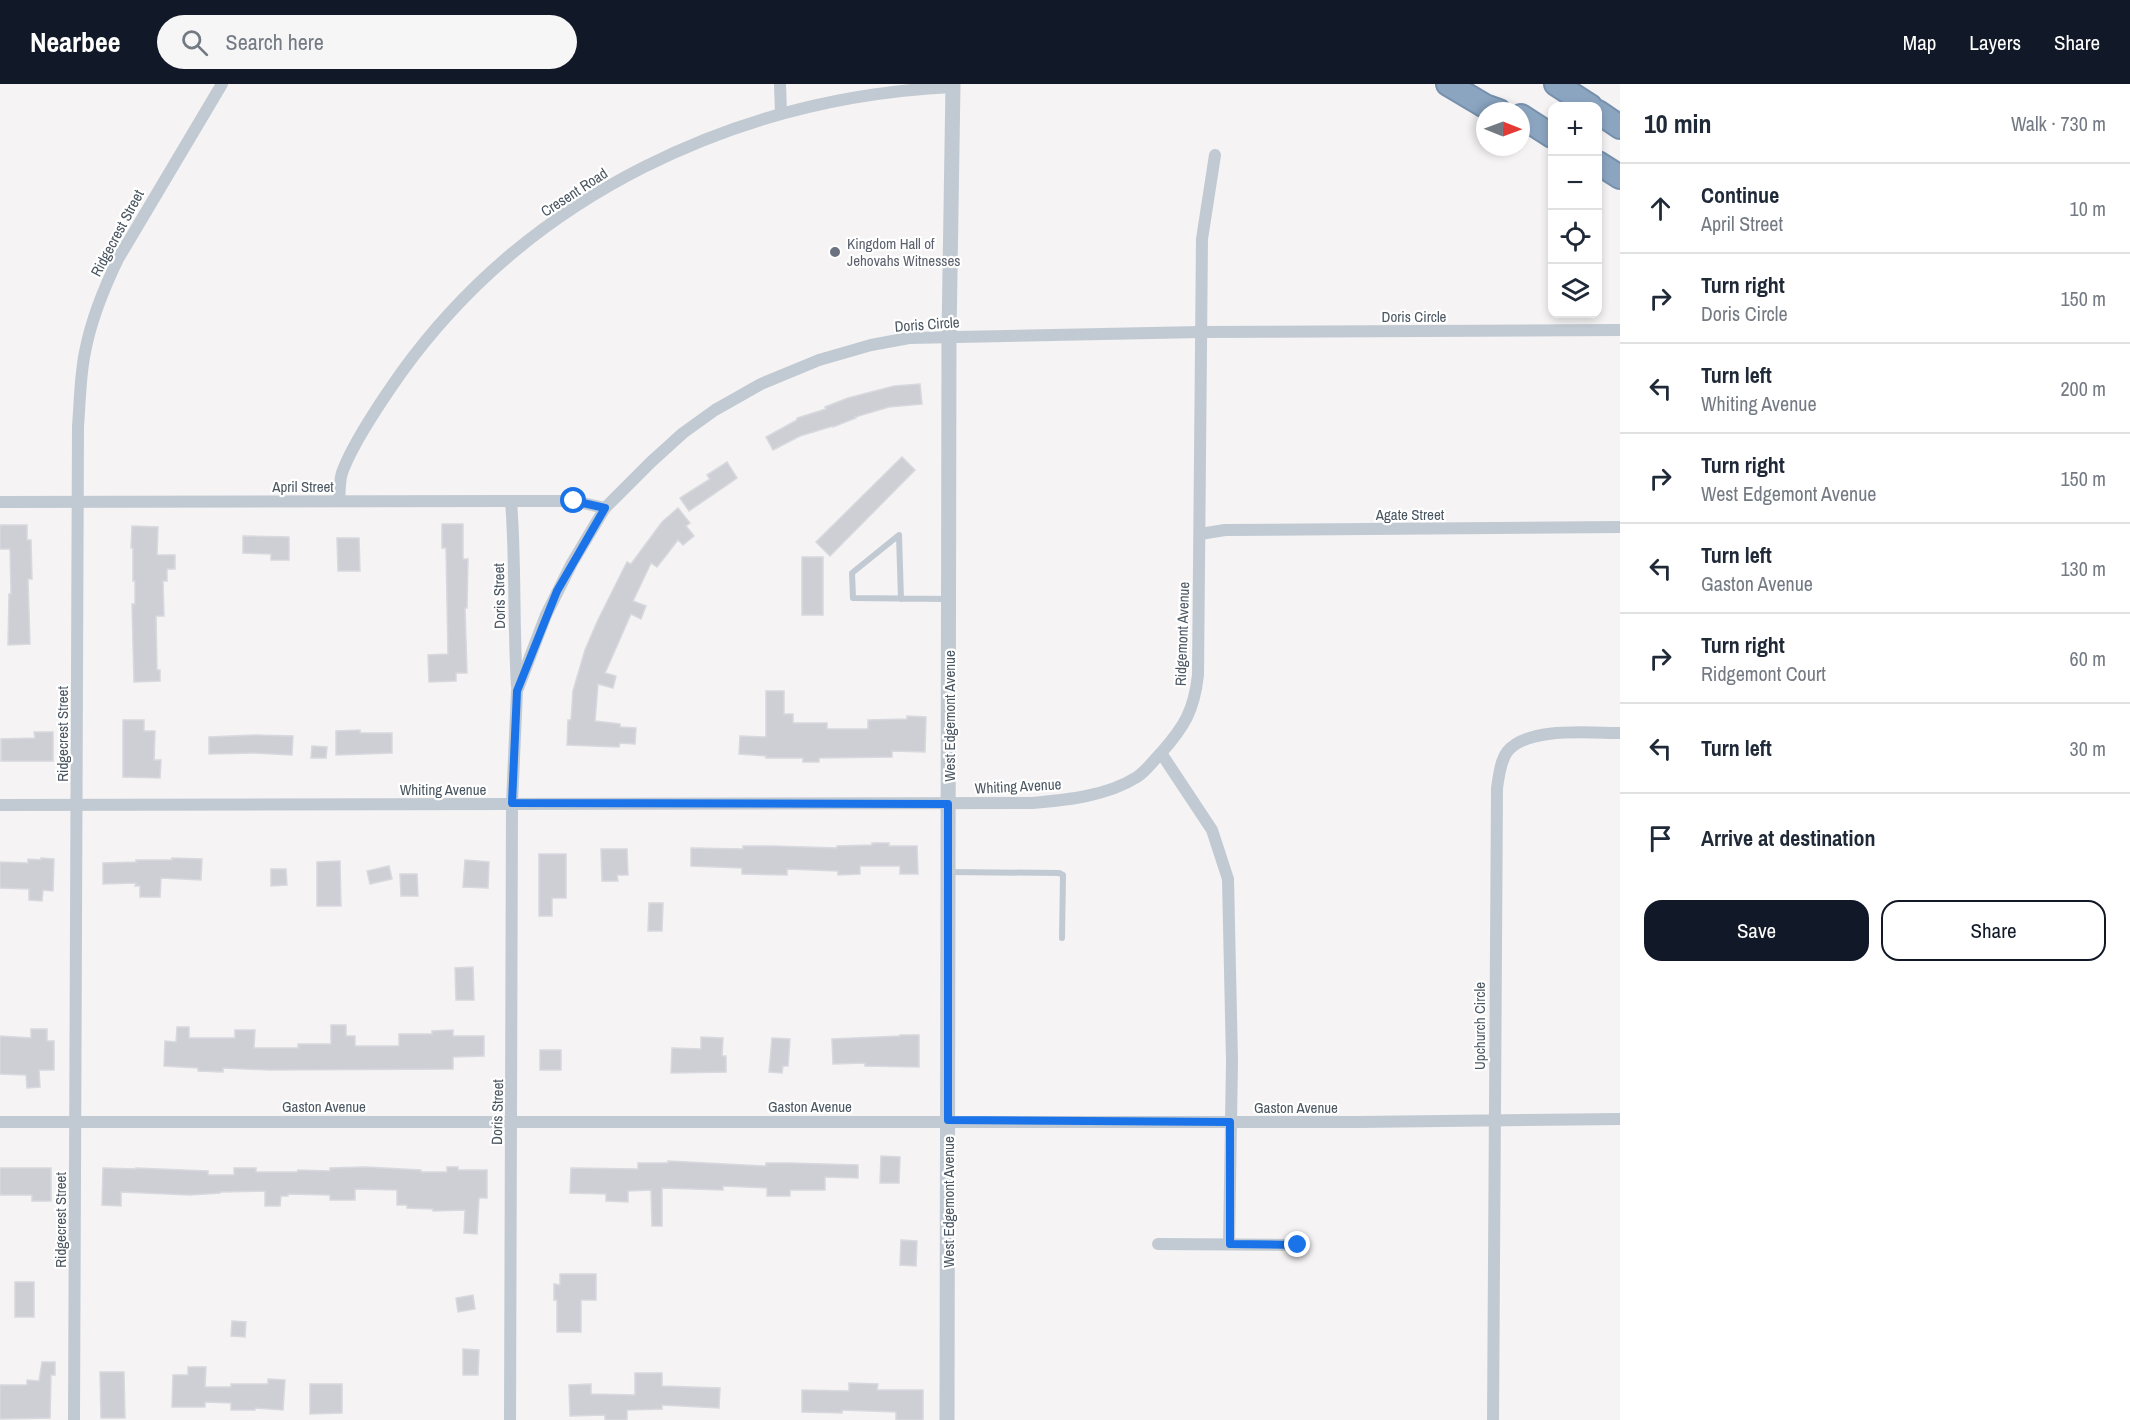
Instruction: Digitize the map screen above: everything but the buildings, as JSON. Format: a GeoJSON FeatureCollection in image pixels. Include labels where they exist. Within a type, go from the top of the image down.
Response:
{"type":"FeatureCollection","features":[{"type":"Feature","properties":{"kind":"highway"},"geometry":{"type":"LineString","coordinates":[[1448,84],[1478,102]]}},
{"type":"Feature","properties":{"kind":"highway"},"geometry":{"type":"LineString","coordinates":[[1474,84],[1500,102]]}},
{"type":"Feature","properties":{"kind":"highway"},"geometry":{"type":"LineString","coordinates":[[1556,84],[1584,102]]}},
{"type":"Feature","properties":{"kind":"highway"},"geometry":{"type":"LineString","coordinates":[[1602,115],[1620,127]]}},
{"type":"Feature","properties":{"kind":"highway"},"geometry":{"type":"LineString","coordinates":[[1530,122],[1548,133]]}},
{"type":"Feature","properties":{"kind":"highway"},"geometry":{"type":"LineString","coordinates":[[1602,166],[1620,177]]}},
{"type":"Feature","properties":{"kind":"street","name":"Ridgecrest Street"},"geometry":{"type":"LineString","coordinates":[[74,1420],[78,426],[82,373],[85,351],[108,279],[222,84]]}},
{"type":"Feature","properties":{"kind":"street"},"geometry":{"type":"LineString","coordinates":[[780,84],[781,113]]}},
{"type":"Feature","properties":{"kind":"street","name":"Cresent Road"},"geometry":{"type":"LineString","coordinates":[[339,501],[343,469],[389,389],[415,354],[441,322],[498,265],[561,216],[633,172],[708,137],[810,105],[884,93],[952,86]]}},
{"type":"Feature","properties":{"kind":"street","name":"West Edgemont Avenue"},"geometry":{"type":"LineString","coordinates":[[947,1420],[949,336],[952,86]]}},
{"type":"Feature","properties":{"kind":"street","name":"Ridgemont Avenue"},"geometry":{"type":"LineString","coordinates":[[1161,753],[1180,731],[1191,710],[1197,686],[1202,239],[1215,155]]}},
{"type":"Feature","properties":{"kind":"street","name":"Doris Circle"},"geometry":{"type":"LineString","coordinates":[[512,803],[517,691],[557,591],[605,508],[683,433],[715,410],[761,384],[819,360],[871,345],[909,338],[1201,332],[1620,330]]}},
{"type":"Feature","properties":{"kind":"street","name":"Doris Street"},"geometry":{"type":"LineString","coordinates":[[511,501],[517,691]]}},
{"type":"Feature","properties":{"kind":"street","name":"April Street"},"geometry":{"type":"LineString","coordinates":[[0,502],[574,501],[605,508]]}},
{"type":"Feature","properties":{"kind":"street","name":"Agate Street"},"geometry":{"type":"LineString","coordinates":[[1200,534],[1225,530],[1620,527]]}},
{"type":"Feature","properties":{"kind":"street","name":"Upchurch Circle"},"geometry":{"type":"LineString","coordinates":[[1493,1420],[1495,803],[1502,763],[1506,754],[1520,741],[1552,734],[1620,733]]}},
{"type":"Feature","properties":{"kind":"street"},"geometry":{"type":"LineString","coordinates":[[1161,753],[1212,830],[1228,879],[1232,1060],[1230,1244]]}},
{"type":"Feature","properties":{"kind":"street","name":"Whiting Avenue"},"geometry":{"type":"LineString","coordinates":[[0,805],[1032,803],[1087,796],[1113,788],[1138,776],[1161,753]]}},
{"type":"Feature","properties":{"kind":"street","name":"Doris Street"},"geometry":{"type":"LineString","coordinates":[[510,1420],[512,803]]}},
{"type":"Feature","properties":{"kind":"street","name":"Gaston Avenue"},"geometry":{"type":"LineString","coordinates":[[0,1122],[948,1120],[1230,1122],[1620,1119]]}},
{"type":"Feature","properties":{"kind":"street"},"geometry":{"type":"LineString","coordinates":[[1158,1244],[1298,1245]]}},
{"type":"Feature","properties":{"kind":"lane"},"geometry":{"type":"LineString","coordinates":[[901,599],[899,535],[852,573],[853,598],[901,599],[949,599]]}},
{"type":"Feature","properties":{"kind":"lane"},"geometry":{"type":"LineString","coordinates":[[948,872],[1059,873],[1063,875],[1062,938]]}},
{"type":"Feature","properties":{"kind":"place","name":"Kingdom Hall of Jehovahs Witnesses"},"geometry":{"type":"Point","coordinates":[835,252]}},
{"type":"Feature","properties":{"kind":"route"},"geometry":{"type":"LineString","coordinates":[[574,501],[605,508],[557,591],[517,691],[512,762],[512,803],[948,804],[948,1120],[1230,1122],[1230,1244],[1298,1245]]}}]}
